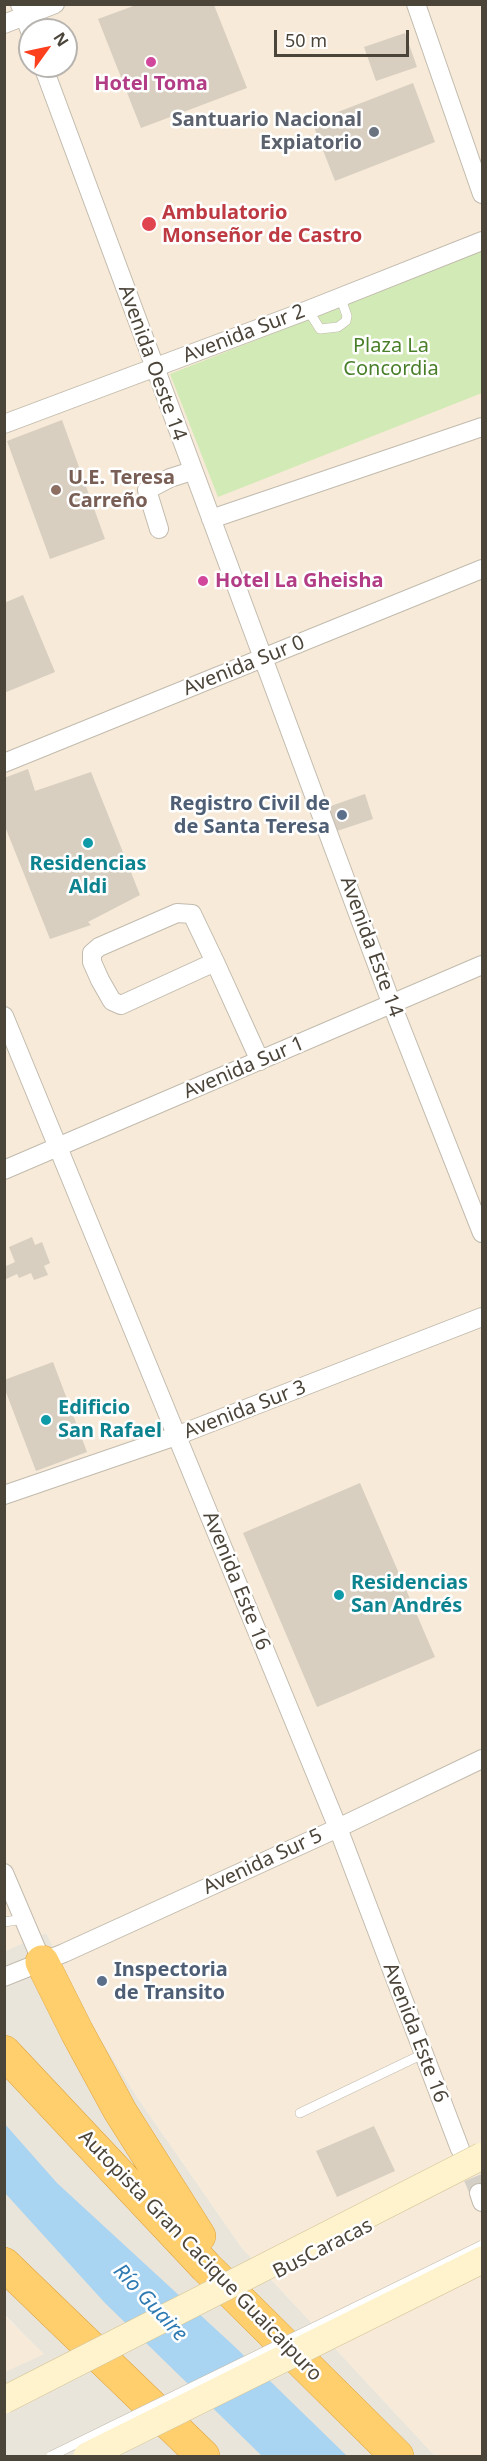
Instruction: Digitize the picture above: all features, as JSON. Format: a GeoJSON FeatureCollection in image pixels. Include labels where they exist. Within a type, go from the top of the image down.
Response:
{"type":"FeatureCollection","features":[{"type":"Feature","properties":{"kind":"highway"},"geometry":{"type":"LineString","coordinates":[[42,1962],[120,2111],[215,2260]]}},
{"type":"Feature","properties":{"kind":"highway","name":"Autopista Gran Cacique Guaicaipuro"},"geometry":{"type":"LineString","coordinates":[[4,2052],[207,2267],[397,2457]]}},
{"type":"Feature","properties":{"kind":"highway"},"geometry":{"type":"LineString","coordinates":[[4,2264],[202,2457]]}},
{"type":"Feature","properties":{"kind":"main road"},"geometry":{"type":"LineString","coordinates":[[4,2400],[471,2152]]}},
{"type":"Feature","properties":{"kind":"main road"},"geometry":{"type":"LineString","coordinates":[[87,2457],[483,2260]]}},
{"type":"Feature","properties":{"kind":"street"},"geometry":{"type":"LineString","coordinates":[[4,24],[55,4]]}},
{"type":"Feature","properties":{"kind":"street"},"geometry":{"type":"LineString","coordinates":[[416,4],[483,194]]}},
{"type":"Feature","properties":{"kind":"street","name":"Avenida Oeste 14"},"geometry":{"type":"LineString","coordinates":[[47,78],[192,471],[264,658]]}},
{"type":"Feature","properties":{"kind":"street","name":"Avenida Sur 2"},"geometry":{"type":"LineString","coordinates":[[4,424],[154,369],[483,241]]}},
{"type":"Feature","properties":{"kind":"street"},"geometry":{"type":"LineString","coordinates":[[211,519],[483,427]]}},
{"type":"Feature","properties":{"kind":"street"},"geometry":{"type":"LineString","coordinates":[[159,529],[147,490],[170,478],[192,471]]}},
{"type":"Feature","properties":{"kind":"street","name":"Avenida Sur 0"},"geometry":{"type":"LineString","coordinates":[[4,763],[483,568]]}},
{"type":"Feature","properties":{"kind":"street","name":"Avenida Este 14"},"geometry":{"type":"LineString","coordinates":[[264,658],[392,1005],[483,1233]]}},
{"type":"Feature","properties":{"kind":"street"},"geometry":{"type":"LineString","coordinates":[[215,962],[121,1005],[112,1001],[100,980],[92,962],[92,953],[99,947],[177,913],[192,914],[215,962],[260,1061]]}},
{"type":"Feature","properties":{"kind":"street","name":"Avenida Sur 1"},"geometry":{"type":"LineString","coordinates":[[4,1170],[483,965]]}},
{"type":"Feature","properties":{"kind":"street","name":"Avenida Este 16"},"geometry":{"type":"LineString","coordinates":[[4,1016],[338,1828],[423,2054],[471,2152]]}},
{"type":"Feature","properties":{"kind":"street","name":"Avenida Sur 3"},"geometry":{"type":"LineString","coordinates":[[4,1495],[176,1436],[483,1317]]}},
{"type":"Feature","properties":{"kind":"street","name":"Avenida Sur 5"},"geometry":{"type":"LineString","coordinates":[[6,1976],[42,1962],[338,1828],[483,1759]]}},
{"type":"Feature","properties":{"kind":"street"},"geometry":{"type":"LineString","coordinates":[[4,1873],[42,1962]]}},
{"type":"Feature","properties":{"kind":"lane"},"geometry":{"type":"LineString","coordinates":[[308,310],[320,329],[338,327],[346,321],[347,316],[340,296]]}},
{"type":"Feature","properties":{"kind":"lane"},"geometry":{"type":"LineString","coordinates":[[4,1922],[24,1919]]}},
{"type":"Feature","properties":{"kind":"lane"},"geometry":{"type":"LineString","coordinates":[[300,2113],[423,2054]]}},
{"type":"Feature","properties":{"kind":"lane","name":"BusCaracas"},"geometry":{"type":"LineString","coordinates":[[279,2272],[435,2192]]}},
{"type":"Feature","properties":{"kind":"lane"},"geometry":{"type":"LineString","coordinates":[[51,2457],[483,2245]]}},
{"type":"Feature","properties":{"kind":"lane"},"geometry":{"type":"LineString","coordinates":[[226,2299],[247,2288]]}},
{"type":"Feature","properties":{"kind":"lane"},"geometry":{"type":"LineString","coordinates":[[99,2365],[120,2354]]}},
{"type":"Feature","properties":{"kind":"shaded area"},"geometry":{"type":"Polygon","coordinates":[[[5,5],[482,5],[482,2456],[435,2456],[242,2248],[137,2097],[100,2038],[46,1933],[5,1951],[5,5]]]}},
{"type":"Feature","properties":{"kind":"shaded area"},"geometry":{"type":"Polygon","coordinates":[[[46,1933],[100,2038],[137,2097],[242,2248],[435,2456],[5,2456],[4,2372],[43,2354],[5,2315],[5,1951],[46,1933]]]}},
{"type":"Feature","properties":{"kind":"shaded area"},"geometry":{"type":"Polygon","coordinates":[[[4,2315],[44,2354],[5,2372],[4,2372],[4,2315]]]}},
{"type":"Feature","properties":{"kind":"green space","name":"Plaza La Concordia"},"geometry":{"type":"Polygon","coordinates":[[[482,251],[482,393],[218,497],[170,374],[482,251]]]}},
{"type":"Feature","properties":{"kind":"water","name":"Río Guaire"},"geometry":{"type":"Polygon","coordinates":[[[4,2123],[57,2183],[234,2346],[347,2456],[262,2456],[105,2303],[5,2193],[4,2123]]]}},
{"type":"Feature","properties":{"kind":"building","name":"Hotel Toma"},"geometry":{"type":"Polygon","coordinates":[[[136,5],[214,5],[247,88],[141,128],[98,19],[136,5]]]}},
{"type":"Feature","properties":{"kind":"building"},"geometry":{"type":"Polygon","coordinates":[[[405,33],[417,67],[376,81],[364,47],[405,33]]]}},
{"type":"Feature","properties":{"kind":"building","name":"Santuario Nacional Expiatorio"},"geometry":{"type":"Polygon","coordinates":[[[413,83],[435,142],[335,181],[312,122],[413,83]]]}},
{"type":"Feature","properties":{"kind":"building","name":"U.E. Teresa Carreño"},"geometry":{"type":"Polygon","coordinates":[[[62,420],[105,539],[50,559],[7,441],[62,420]]]}},
{"type":"Feature","properties":{"kind":"building"},"geometry":{"type":"Polygon","coordinates":[[[23,595],[55,672],[4,693],[4,603],[23,595]]]}},
{"type":"Feature","properties":{"kind":"building"},"geometry":{"type":"Polygon","coordinates":[[[28,769],[35,791],[91,772],[140,895],[88,922],[91,925],[50,939],[4,824],[4,778],[28,769]]]}},
{"type":"Feature","properties":{"kind":"building"},"geometry":{"type":"Polygon","coordinates":[[[365,794],[373,819],[337,831],[328,807],[365,794]]]}},
{"type":"Feature","properties":{"kind":"building"},"geometry":{"type":"Polygon","coordinates":[[[32,1237],[35,1245],[42,1242],[50,1263],[44,1266],[48,1275],[34,1280],[31,1273],[19,1278],[17,1274],[4,1280],[4,1267],[15,1262],[9,1247],[32,1237]]]}},
{"type":"Feature","properties":{"kind":"building","name":"Edificio San Rafael"},"geometry":{"type":"Polygon","coordinates":[[[53,1362],[87,1452],[36,1471],[4,1387],[4,1380],[53,1362]]]}},
{"type":"Feature","properties":{"kind":"building","name":"Residencias San Andrés"},"geometry":{"type":"Polygon","coordinates":[[[360,1483],[435,1657],[317,1707],[243,1533],[360,1483]]]}},
{"type":"Feature","properties":{"kind":"building"},"geometry":{"type":"Polygon","coordinates":[[[374,2126],[395,2171],[337,2197],[316,2151],[374,2126]]]}},
{"type":"Feature","properties":{"kind":"tunnel"},"geometry":{"type":"LineString","coordinates":[[462,2153],[479,2193]]}},
{"type":"Feature","properties":{"kind":"place","name":"Hotel Toma"},"geometry":{"type":"Point","coordinates":[151,62]}},
{"type":"Feature","properties":{"kind":"place","name":"Santuario Nacional Expiatorio"},"geometry":{"type":"Point","coordinates":[374,132]}},
{"type":"Feature","properties":{"kind":"place","name":"Ambulatorio Monseñor de Castro"},"geometry":{"type":"Point","coordinates":[149,224]}},
{"type":"Feature","properties":{"kind":"place","name":"U.E. Teresa Carreño"},"geometry":{"type":"Point","coordinates":[56,490]}},
{"type":"Feature","properties":{"kind":"place","name":"Hotel La Gheisha"},"geometry":{"type":"Point","coordinates":[203,581]}},
{"type":"Feature","properties":{"kind":"place","name":"Registro Civil de de Santa Teresa"},"geometry":{"type":"Point","coordinates":[342,815]}},
{"type":"Feature","properties":{"kind":"place","name":"Residencias Aldi"},"geometry":{"type":"Point","coordinates":[88,843]}},
{"type":"Feature","properties":{"kind":"place","name":"Edificio San Rafael"},"geometry":{"type":"Point","coordinates":[46,1420]}},
{"type":"Feature","properties":{"kind":"place","name":"Residencias San Andrés"},"geometry":{"type":"Point","coordinates":[339,1595]}},
{"type":"Feature","properties":{"kind":"place","name":"Inspectoria de Transito"},"geometry":{"type":"Point","coordinates":[102,1981]}}]}
